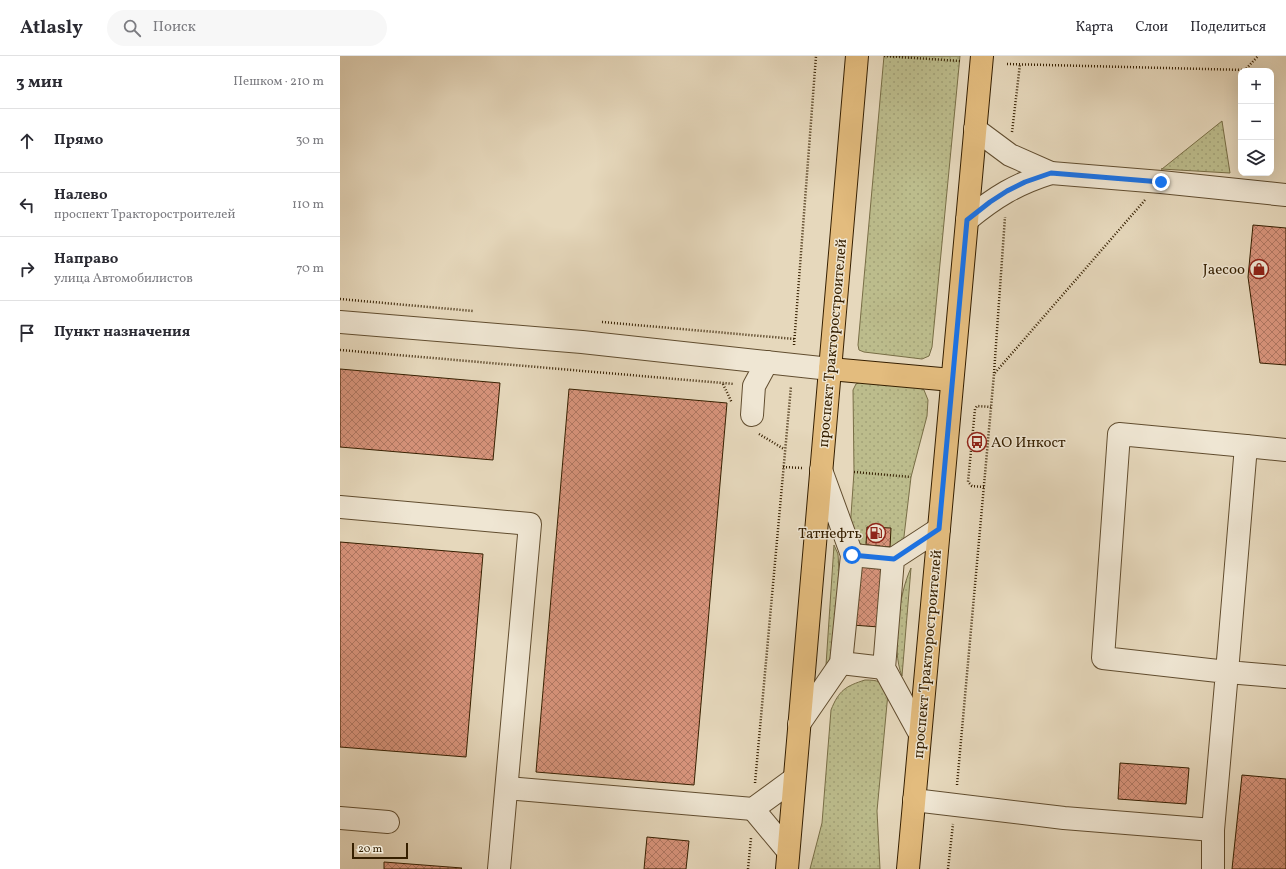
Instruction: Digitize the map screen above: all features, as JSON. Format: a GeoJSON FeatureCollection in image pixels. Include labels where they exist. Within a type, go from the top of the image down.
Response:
{"type":"FeatureCollection","features":[{"type":"Feature","properties":{"kind":"main road","name":"проспект Тракторостроителей"},"geometry":{"type":"LineString","coordinates":[[787,860],[799,724],[813,469],[830,369],[857,56]]}},
{"type":"Feature","properties":{"kind":"main road","name":"проспект Тракторостроителей"},"geometry":{"type":"LineString","coordinates":[[908,869],[982,56]]}},
{"type":"Feature","properties":{"kind":"main road"},"geometry":{"type":"LineString","coordinates":[[830,369],[952,380]]}},
{"type":"Feature","properties":{"kind":"lane"},"geometry":{"type":"LineString","coordinates":[[975,129],[1010,155],[1051,173],[1161,182],[1286,195]]}},
{"type":"Feature","properties":{"kind":"lane"},"geometry":{"type":"LineString","coordinates":[[967,220],[1007,191],[1025,182],[1051,173]]}},
{"type":"Feature","properties":{"kind":"lane"},"geometry":{"type":"LineString","coordinates":[[340,322],[582,342],[830,369]]}},
{"type":"Feature","properties":{"kind":"lane"},"geometry":{"type":"LineString","coordinates":[[752,415],[754,386],[767,362]]}},
{"type":"Feature","properties":{"kind":"lane"},"geometry":{"type":"LineString","coordinates":[[1286,450],[1119,434],[1103,658],[1286,677]]}},
{"type":"Feature","properties":{"kind":"lane"},"geometry":{"type":"LineString","coordinates":[[1213,869],[1213,830],[1246,446]]}},
{"type":"Feature","properties":{"kind":"lane"},"geometry":{"type":"LineString","coordinates":[[799,724],[841,663],[852,555],[813,469]]}},
{"type":"Feature","properties":{"kind":"lane"},"geometry":{"type":"LineString","coordinates":[[340,507],[530,524],[499,869]]}},
{"type":"Feature","properties":{"kind":"lane"},"geometry":{"type":"LineString","coordinates":[[852,555],[894,559],[939,529]]}},
{"type":"Feature","properties":{"kind":"lane"},"geometry":{"type":"LineString","coordinates":[[894,559],[884,668],[920,734]]}},
{"type":"Feature","properties":{"kind":"lane"},"geometry":{"type":"LineString","coordinates":[[841,663],[884,668]]}},
{"type":"Feature","properties":{"kind":"lane"},"geometry":{"type":"LineString","coordinates":[[507,788],[753,810],[794,779]]}},
{"type":"Feature","properties":{"kind":"lane"},"geometry":{"type":"LineString","coordinates":[[914,800],[1064,818],[1213,830]]}},
{"type":"Feature","properties":{"kind":"lane"},"geometry":{"type":"LineString","coordinates":[[753,810],[787,860]]}},
{"type":"Feature","properties":{"kind":"lane"},"geometry":{"type":"LineString","coordinates":[[340,818],[388,822]]}},
{"type":"Feature","properties":{"kind":"path"},"geometry":{"type":"LineString","coordinates":[[794,346],[816,56]]}},
{"type":"Feature","properties":{"kind":"path"},"geometry":{"type":"LineString","coordinates":[[885,56],[960,61]]}},
{"type":"Feature","properties":{"kind":"path"},"geometry":{"type":"LineString","coordinates":[[1006,64],[1245,70],[1258,56]]}},
{"type":"Feature","properties":{"kind":"path"},"geometry":{"type":"LineString","coordinates":[[1011,139],[1020,64]]}},
{"type":"Feature","properties":{"kind":"path"},"geometry":{"type":"LineString","coordinates":[[994,374],[1161,182]]}},
{"type":"Feature","properties":{"kind":"path"},"geometry":{"type":"LineString","coordinates":[[957,786],[994,374],[1005,213]]}},
{"type":"Feature","properties":{"kind":"path"},"geometry":{"type":"LineString","coordinates":[[340,350],[754,386]]}},
{"type":"Feature","properties":{"kind":"path"},"geometry":{"type":"LineString","coordinates":[[748,869],[791,381]]}},
{"type":"Feature","properties":{"kind":"path"},"geometry":{"type":"LineString","coordinates":[[984,487],[972,486],[968,482],[975,409],[978,406],[991,407]]}},
{"type":"Feature","properties":{"kind":"path"},"geometry":{"type":"LineString","coordinates":[[783,466],[813,469]]}},
{"type":"Feature","properties":{"kind":"path"},"geometry":{"type":"LineString","coordinates":[[854,472],[911,477]]}},
{"type":"Feature","properties":{"kind":"path"},"geometry":{"type":"LineString","coordinates":[[948,869],[953,816]]}},
{"type":"Feature","properties":{"kind":"green space"},"geometry":{"type":"Polygon","coordinates":[[[884,56],[960,56],[932,347],[929,356],[922,359],[864,352],[859,350],[858,345],[884,56]]]}},
{"type":"Feature","properties":{"kind":"green space"},"geometry":{"type":"Polygon","coordinates":[[[1222,121],[1230,173],[1161,169],[1162,169],[1222,121]]]}},
{"type":"Feature","properties":{"kind":"green space"},"geometry":{"type":"Polygon","coordinates":[[[863,381],[917,386],[924,390],[928,400],[927,416],[911,477],[903,545],[901,550],[863,545],[853,539],[850,530],[854,472],[853,390],[856,384],[863,381]]]}},
{"type":"Feature","properties":{"kind":"green space"},"geometry":{"type":"Polygon","coordinates":[[[834,545],[838,554],[839,571],[834,650],[825,680],[834,545]]]}},
{"type":"Feature","properties":{"kind":"green space"},"geometry":{"type":"Polygon","coordinates":[[[911,568],[902,676],[897,652],[898,622],[903,592],[911,568]]]}},
{"type":"Feature","properties":{"kind":"green space"},"geometry":{"type":"Polygon","coordinates":[[[865,680],[880,682],[888,693],[877,811],[880,869],[810,869],[822,823],[831,710],[840,693],[853,684],[865,680]]]}},
{"type":"Feature","properties":{"kind":"building"},"geometry":{"type":"Polygon","coordinates":[[[1253,225],[1286,228],[1286,365],[1260,363],[1248,277],[1253,225]]]}},
{"type":"Feature","properties":{"kind":"building"},"geometry":{"type":"Polygon","coordinates":[[[340,369],[500,383],[493,460],[340,447],[340,369]]]}},
{"type":"Feature","properties":{"kind":"building"},"geometry":{"type":"Polygon","coordinates":[[[569,389],[727,403],[694,785],[536,772],[569,389]]]}},
{"type":"Feature","properties":{"kind":"building"},"geometry":{"type":"Polygon","coordinates":[[[867,527],[891,528],[890,547],[866,545],[867,527]]]}},
{"type":"Feature","properties":{"kind":"building"},"geometry":{"type":"Polygon","coordinates":[[[340,542],[483,554],[466,757],[340,747],[340,542]]]}},
{"type":"Feature","properties":{"kind":"building"},"geometry":{"type":"Polygon","coordinates":[[[866,545],[880,546],[878,567],[883,567],[879,627],[852,625],[857,566],[864,567],[866,545]]]}},
{"type":"Feature","properties":{"kind":"building"},"geometry":{"type":"Polygon","coordinates":[[[1120,763],[1189,768],[1186,804],[1118,799],[1120,763]]]}},
{"type":"Feature","properties":{"kind":"building"},"geometry":{"type":"Polygon","coordinates":[[[1242,775],[1286,779],[1286,869],[1232,869],[1242,775]]]}},
{"type":"Feature","properties":{"kind":"building"},"geometry":{"type":"Polygon","coordinates":[[[647,837],[689,841],[686,869],[644,869],[647,837]]]}},
{"type":"Feature","properties":{"kind":"building"},"geometry":{"type":"Polygon","coordinates":[[[384,862],[462,868],[384,869],[384,862]]]}},
{"type":"Feature","properties":{"kind":"place","name":"Jaecoo"},"geometry":{"type":"Point","coordinates":[1259,269]}},
{"type":"Feature","properties":{"kind":"place","name":"АО Инкост"},"geometry":{"type":"Point","coordinates":[977,442]}},
{"type":"Feature","properties":{"kind":"place","name":"Татнефть"},"geometry":{"type":"Point","coordinates":[876,533]}},
{"type":"Feature","properties":{"kind":"route"},"geometry":{"type":"LineString","coordinates":[[852,555],[894,559],[939,529],[967,220],[1007,191],[1025,182],[1051,173],[1161,182]]}}]}
